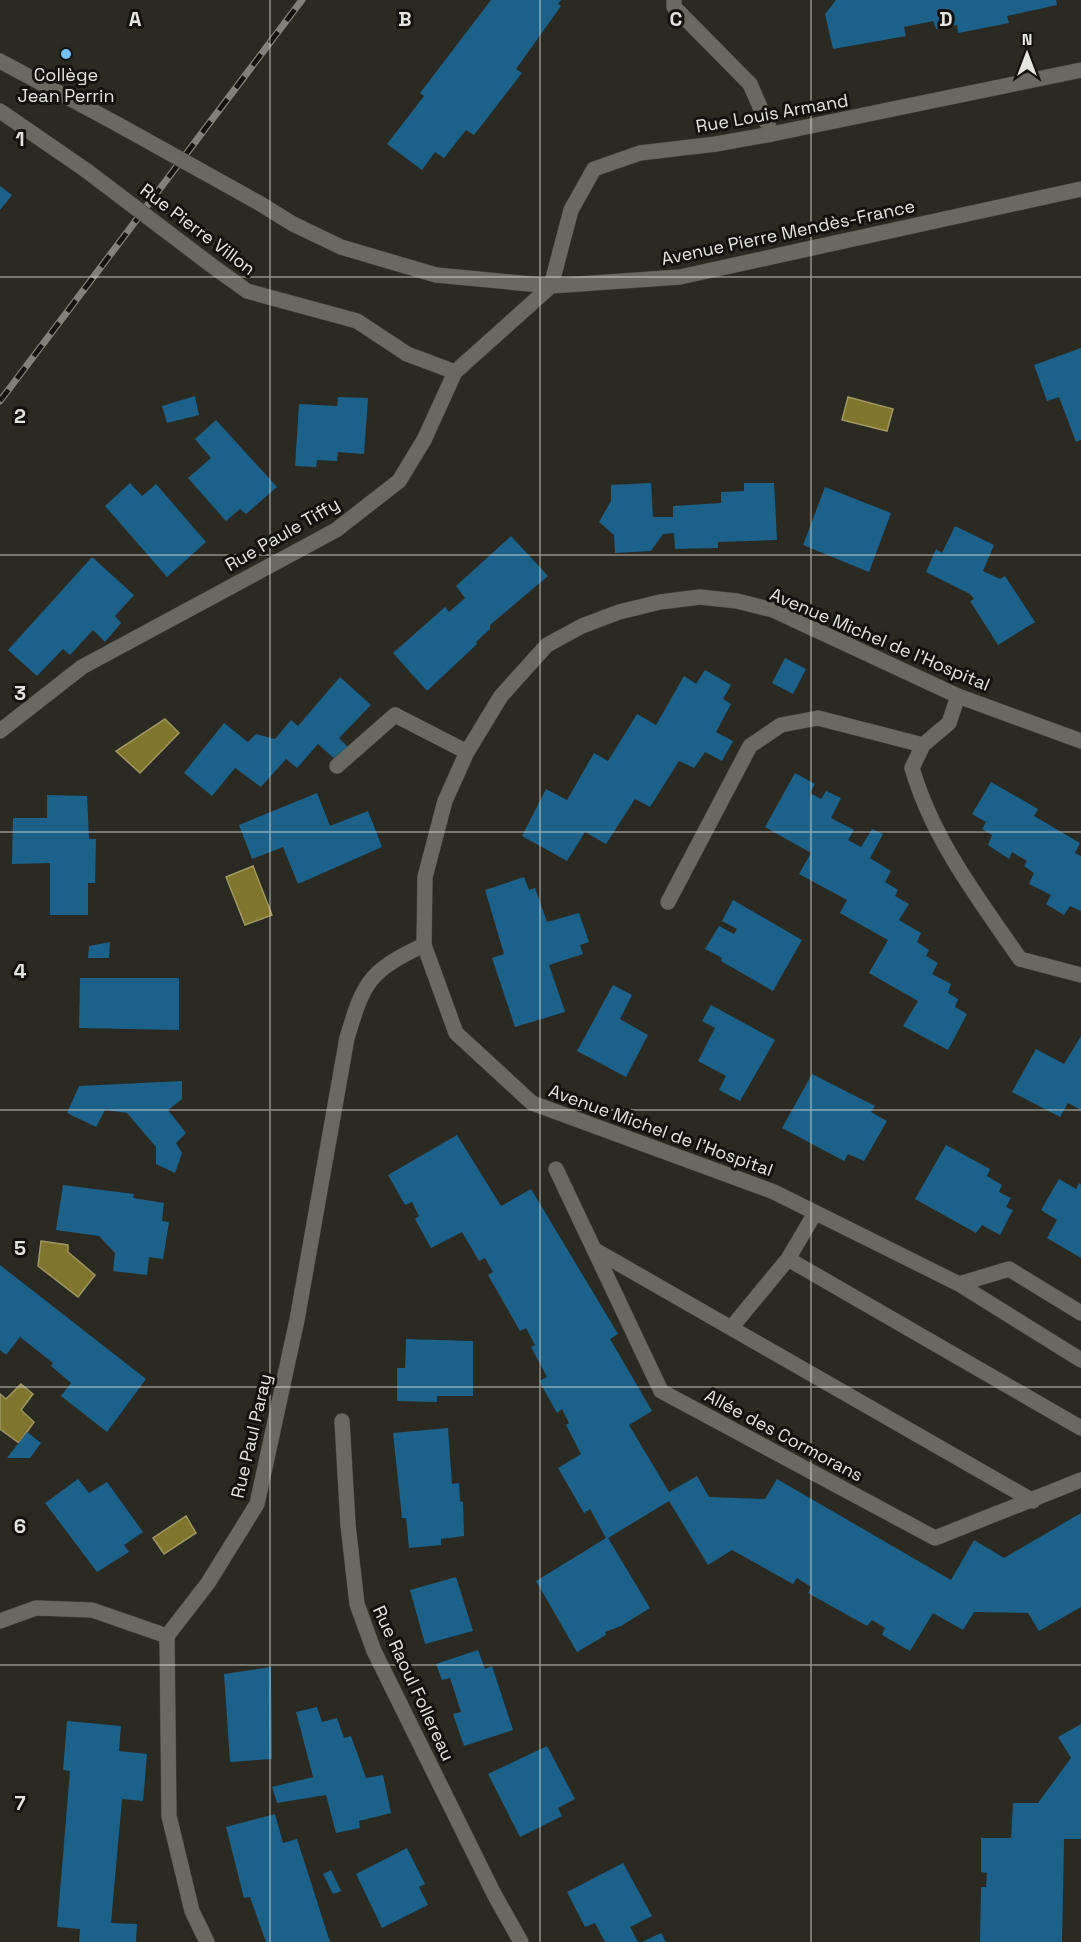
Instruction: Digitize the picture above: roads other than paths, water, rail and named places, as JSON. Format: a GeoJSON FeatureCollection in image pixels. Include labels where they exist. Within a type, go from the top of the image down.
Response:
{"type":"FeatureCollection","features":[{"type":"Feature","properties":{"kind":"street"},"geometry":{"type":"LineString","coordinates":[[674,0],[674,7],[750,84],[772,134]]}},
{"type":"Feature","properties":{"kind":"street","name":"Avenue Pierre Mendès-France"},"geometry":{"type":"LineString","coordinates":[[0,61],[119,125],[293,224],[341,246],[436,275],[551,286],[680,277],[1081,189]]}},
{"type":"Feature","properties":{"kind":"street","name":"Rue Louis Armand"},"geometry":{"type":"LineString","coordinates":[[551,286],[571,210],[594,169],[640,153],[716,144],[772,134],[1081,70]]}},
{"type":"Feature","properties":{"kind":"street","name":"Rue Pierre Villon"},"geometry":{"type":"LineString","coordinates":[[0,111],[87,171],[247,291],[357,321],[407,354],[455,372]]}},
{"type":"Feature","properties":{"kind":"street","name":"Rue Paule Tiffy"},"geometry":{"type":"LineString","coordinates":[[0,731],[82,667],[336,530],[399,481],[424,440],[455,372],[551,286]]}},
{"type":"Feature","properties":{"kind":"street","name":"Avenue Michel de l'Hospital"},"geometry":{"type":"LineString","coordinates":[[1081,741],[958,696],[773,610],[737,601],[700,597],[660,602],[618,612],[582,626],[547,645],[501,696],[467,752],[445,801],[425,877],[424,945],[456,1033],[532,1102],[626,1140],[774,1192],[959,1284],[1081,1360]]}},
{"type":"Feature","properties":{"kind":"street"},"geometry":{"type":"LineString","coordinates":[[958,696],[949,723],[923,745],[912,768],[919,794],[949,856],[1020,959],[1081,975]]}},
{"type":"Feature","properties":{"kind":"street"},"geometry":{"type":"LineString","coordinates":[[337,766],[395,715],[467,752]]}},
{"type":"Feature","properties":{"kind":"street"},"geometry":{"type":"LineString","coordinates":[[668,902],[750,746],[781,725],[818,718],[923,745]]}},
{"type":"Feature","properties":{"kind":"street","name":"Rue Paul Paray"},"geometry":{"type":"LineString","coordinates":[[166,1636],[208,1583],[257,1504],[297,1320],[347,1038],[357,1005],[365,986],[379,969],[424,945]]}},
{"type":"Feature","properties":{"kind":"street","name":"Allée des Cormorans"},"geometry":{"type":"LineString","coordinates":[[556,1169],[661,1391],[935,1538],[1081,1480]]}},
{"type":"Feature","properties":{"kind":"street"},"geometry":{"type":"LineString","coordinates":[[731,1328],[788,1258],[815,1213]]}},
{"type":"Feature","properties":{"kind":"street"},"geometry":{"type":"LineString","coordinates":[[595,1250],[1033,1501]]}},
{"type":"Feature","properties":{"kind":"street"},"geometry":{"type":"LineString","coordinates":[[788,1258],[1081,1428]]}},
{"type":"Feature","properties":{"kind":"street"},"geometry":{"type":"LineString","coordinates":[[959,1284],[1009,1269],[1081,1313]]}},
{"type":"Feature","properties":{"kind":"street","name":"Rue Raoul Follereau"},"geometry":{"type":"LineString","coordinates":[[342,1421],[348,1525],[357,1604],[374,1651],[494,1894],[521,1942]]}},
{"type":"Feature","properties":{"kind":"street"},"geometry":{"type":"LineString","coordinates":[[0,1621],[36,1608],[92,1610],[166,1636],[169,1816],[192,1911],[207,1942]]}},
{"type":"Feature","properties":{"kind":"railway"},"geometry":{"type":"LineString","coordinates":[[0,401],[302,0]]}},
{"type":"Feature","properties":{"kind":"place","name":"Collège Jean Perrin"},"geometry":{"type":"Point","coordinates":[66,54]}}]}
